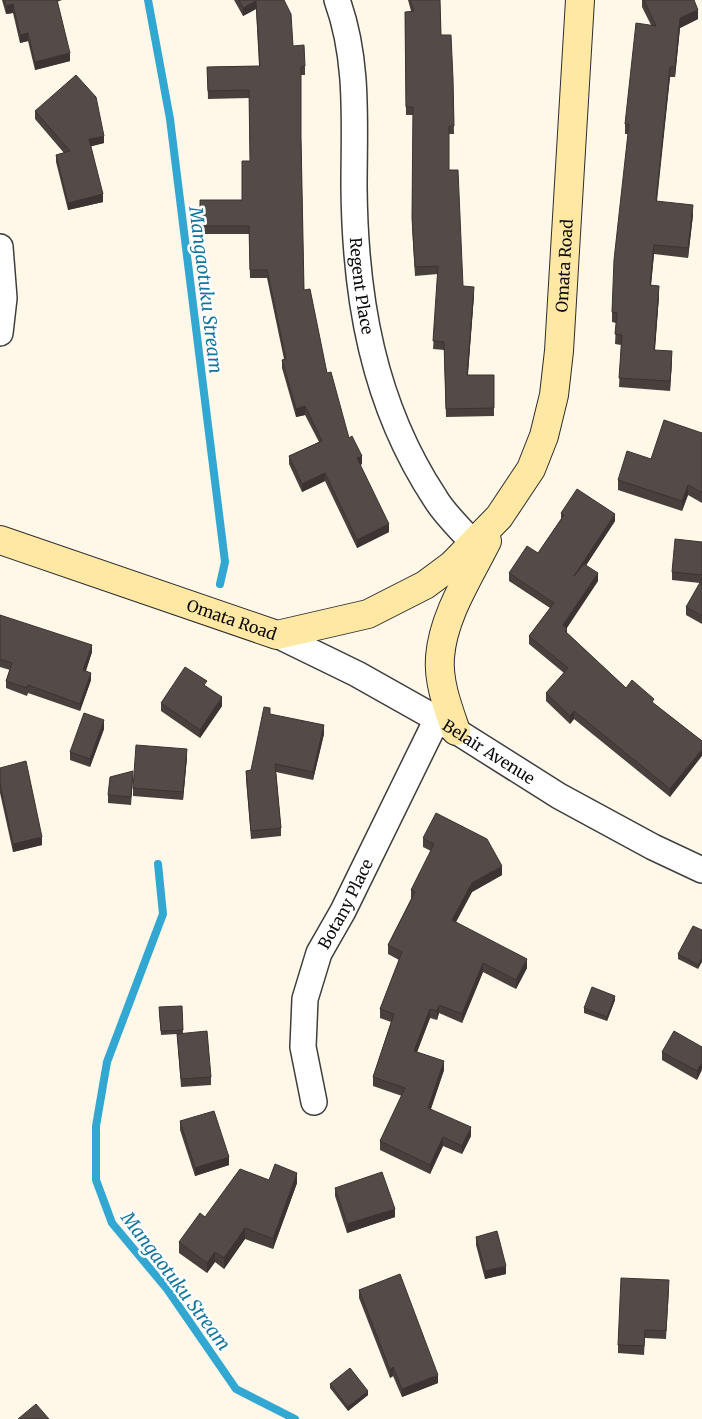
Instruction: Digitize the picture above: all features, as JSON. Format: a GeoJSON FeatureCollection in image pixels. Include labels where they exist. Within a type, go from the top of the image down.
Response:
{"type":"FeatureCollection","features":[{"type":"Feature","properties":{"kind":"main road","name":"Omata Road"},"geometry":{"type":"LineString","coordinates":[[447,725],[440,658],[445,630],[454,606],[499,517],[531,469],[544,436],[554,395],[559,351],[580,0]]}},
{"type":"Feature","properties":{"kind":"main road","name":"Omata Road"},"geometry":{"type":"LineString","coordinates":[[0,540],[277,635],[368,614],[425,585],[452,565],[499,517]]}},
{"type":"Feature","properties":{"kind":"street","name":"Regent Place"},"geometry":{"type":"LineString","coordinates":[[338,0],[347,28],[354,76],[355,246],[364,312],[375,366],[395,424],[415,466],[436,500],[474,544]]}},
{"type":"Feature","properties":{"kind":"street"},"geometry":{"type":"LineString","coordinates":[[0,247],[4,298],[0,333]]}},
{"type":"Feature","properties":{"kind":"street","name":"Belair Avenue"},"geometry":{"type":"LineString","coordinates":[[277,635],[357,674],[447,725],[559,796],[653,847],[702,870]]}},
{"type":"Feature","properties":{"kind":"street","name":"Botany Place"},"geometry":{"type":"LineString","coordinates":[[314,1102],[303,1047],[305,999],[319,953],[447,725]]}},
{"type":"Feature","properties":{"kind":"building"},"geometry":{"type":"Polygon","coordinates":[[[4,0],[57,0],[70,53],[35,62],[28,33],[20,35],[13,4],[6,6],[4,0]]]}},
{"type":"Feature","properties":{"kind":"building"},"geometry":{"type":"Polygon","coordinates":[[[239,0],[284,0],[291,14],[293,46],[304,45],[305,66],[301,67],[301,137],[304,290],[310,289],[327,373],[331,372],[349,438],[352,436],[362,456],[357,458],[389,524],[357,540],[325,473],[302,484],[289,456],[322,441],[305,406],[296,409],[282,360],[286,359],[267,270],[250,270],[249,226],[200,226],[200,200],[242,200],[242,161],[250,161],[249,90],[208,91],[207,67],[260,66],[256,1],[243,8],[239,0]]]}},
{"type":"Feature","properties":{"kind":"building"},"geometry":{"type":"Polygon","coordinates":[[[410,0],[440,0],[441,35],[451,35],[454,126],[449,126],[449,170],[458,170],[463,286],[474,287],[467,375],[494,375],[494,408],[446,409],[444,342],[433,341],[438,266],[415,267],[412,218],[413,107],[406,107],[405,12],[414,11],[410,0]]]}},
{"type":"Feature","properties":{"kind":"building"},"geometry":{"type":"Polygon","coordinates":[[[644,0],[694,0],[698,10],[680,18],[675,67],[670,67],[656,201],[693,205],[688,248],[654,245],[650,285],[659,286],[654,350],[672,351],[670,381],[619,378],[622,335],[615,334],[617,313],[612,312],[614,260],[629,124],[625,124],[636,23],[656,26],[644,0]]]}},
{"type":"Feature","properties":{"kind":"building"},"geometry":{"type":"Polygon","coordinates":[[[76,75],[96,97],[104,136],[89,139],[103,194],[68,203],[56,155],[70,151],[35,111],[76,75]]]}},
{"type":"Feature","properties":{"kind":"building"},"geometry":{"type":"Polygon","coordinates":[[[664,420],[702,433],[702,493],[688,485],[682,501],[618,480],[627,451],[651,459],[664,420]]]}},
{"type":"Feature","properties":{"kind":"building"},"geometry":{"type":"Polygon","coordinates":[[[577,489],[615,514],[574,576],[584,564],[598,573],[563,625],[567,629],[565,631],[626,688],[632,680],[654,699],[652,702],[702,741],[702,749],[670,789],[574,711],[570,716],[546,693],[568,668],[529,636],[554,603],[509,573],[527,546],[538,553],[564,515],[561,513],[577,489]]]}},
{"type":"Feature","properties":{"kind":"building"},"geometry":{"type":"Polygon","coordinates":[[[675,539],[702,542],[702,575],[672,572],[675,539]]]}},
{"type":"Feature","properties":{"kind":"building"},"geometry":{"type":"Polygon","coordinates":[[[702,579],[702,616],[686,607],[702,579]]]}},
{"type":"Feature","properties":{"kind":"building"},"geometry":{"type":"Polygon","coordinates":[[[0,615],[92,645],[83,670],[91,673],[80,704],[28,685],[27,688],[6,681],[12,663],[0,659],[0,615]]]}},
{"type":"Feature","properties":{"kind":"building"},"geometry":{"type":"Polygon","coordinates":[[[185,667],[207,681],[204,685],[222,697],[200,730],[161,703],[185,667]]]}},
{"type":"Feature","properties":{"kind":"building"},"geometry":{"type":"Polygon","coordinates":[[[264,707],[270,708],[270,714],[324,725],[313,772],[275,764],[281,828],[251,831],[246,771],[251,770],[264,707]]]}},
{"type":"Feature","properties":{"kind":"building"},"geometry":{"type":"Polygon","coordinates":[[[84,713],[104,720],[90,759],[70,752],[84,713]]]}},
{"type":"Feature","properties":{"kind":"building"},"geometry":{"type":"Polygon","coordinates":[[[136,745],[187,749],[183,792],[133,788],[136,745]]]}},
{"type":"Feature","properties":{"kind":"building"},"geometry":{"type":"Polygon","coordinates":[[[26,761],[42,837],[13,844],[0,784],[0,768],[26,761]]]}},
{"type":"Feature","properties":{"kind":"building"},"geometry":{"type":"Polygon","coordinates":[[[133,771],[131,797],[108,795],[110,777],[133,771]]]}},
{"type":"Feature","properties":{"kind":"building"},"geometry":{"type":"Polygon","coordinates":[[[436,813],[487,839],[502,866],[472,883],[452,920],[527,959],[516,980],[483,963],[462,1014],[439,1005],[437,1011],[430,1009],[414,1051],[444,1061],[428,1108],[471,1127],[462,1146],[443,1137],[430,1165],[380,1141],[405,1088],[373,1077],[394,1014],[380,1009],[402,952],[388,945],[415,892],[411,890],[434,844],[423,838],[436,813]]]}},
{"type":"Feature","properties":{"kind":"building"},"geometry":{"type":"Polygon","coordinates":[[[693,926],[702,930],[702,957],[698,965],[678,954],[693,926]]]}},
{"type":"Feature","properties":{"kind":"building"},"geometry":{"type":"Polygon","coordinates":[[[592,987],[615,996],[607,1017],[584,1008],[592,987]]]}},
{"type":"Feature","properties":{"kind":"building"},"geometry":{"type":"Polygon","coordinates":[[[182,1006],[183,1030],[161,1031],[159,1007],[182,1006]]]}},
{"type":"Feature","properties":{"kind":"building"},"geometry":{"type":"Polygon","coordinates":[[[207,1031],[211,1077],[181,1079],[177,1034],[207,1031]]]}},
{"type":"Feature","properties":{"kind":"building"},"geometry":{"type":"Polygon","coordinates":[[[674,1031],[702,1047],[702,1062],[697,1071],[662,1052],[674,1031]]]}},
{"type":"Feature","properties":{"kind":"building"},"geometry":{"type":"Polygon","coordinates":[[[214,1111],[229,1157],[195,1168],[180,1121],[214,1111]]]}},
{"type":"Feature","properties":{"kind":"building"},"geometry":{"type":"Polygon","coordinates":[[[275,1164],[297,1173],[273,1239],[245,1228],[224,1258],[215,1252],[207,1263],[179,1242],[200,1213],[205,1217],[240,1169],[269,1180],[275,1164]]]}},
{"type":"Feature","properties":{"kind":"building"},"geometry":{"type":"Polygon","coordinates":[[[382,1172],[395,1209],[347,1224],[335,1188],[382,1172]]]}},
{"type":"Feature","properties":{"kind":"building"},"geometry":{"type":"Polygon","coordinates":[[[497,1231],[506,1266],[485,1271],[476,1237],[497,1231]]]}},
{"type":"Feature","properties":{"kind":"building"},"geometry":{"type":"Polygon","coordinates":[[[400,1274],[438,1375],[402,1389],[393,1367],[390,1370],[359,1290],[400,1274]]]}},
{"type":"Feature","properties":{"kind":"building"},"geometry":{"type":"Polygon","coordinates":[[[621,1278],[669,1280],[666,1331],[645,1330],[644,1346],[618,1345],[621,1278]]]}},
{"type":"Feature","properties":{"kind":"building"},"geometry":{"type":"Polygon","coordinates":[[[350,1368],[368,1391],[348,1407],[330,1384],[350,1368]]]}},
{"type":"Feature","properties":{"kind":"building"},"geometry":{"type":"Polygon","coordinates":[[[36,1404],[49,1419],[18,1419],[36,1404]]]}},
{"type":"Feature","properties":{"kind":"waterway","name":"Mangaotuku Stream"},"geometry":{"type":"LineString","coordinates":[[148,0],[170,119],[225,562],[220,584]]}},
{"type":"Feature","properties":{"kind":"waterway","name":"Mangaotuku Stream"},"geometry":{"type":"LineString","coordinates":[[158,864],[163,914],[107,1062],[96,1126],[96,1180],[112,1223],[167,1289],[236,1389],[295,1419]]}}]}
